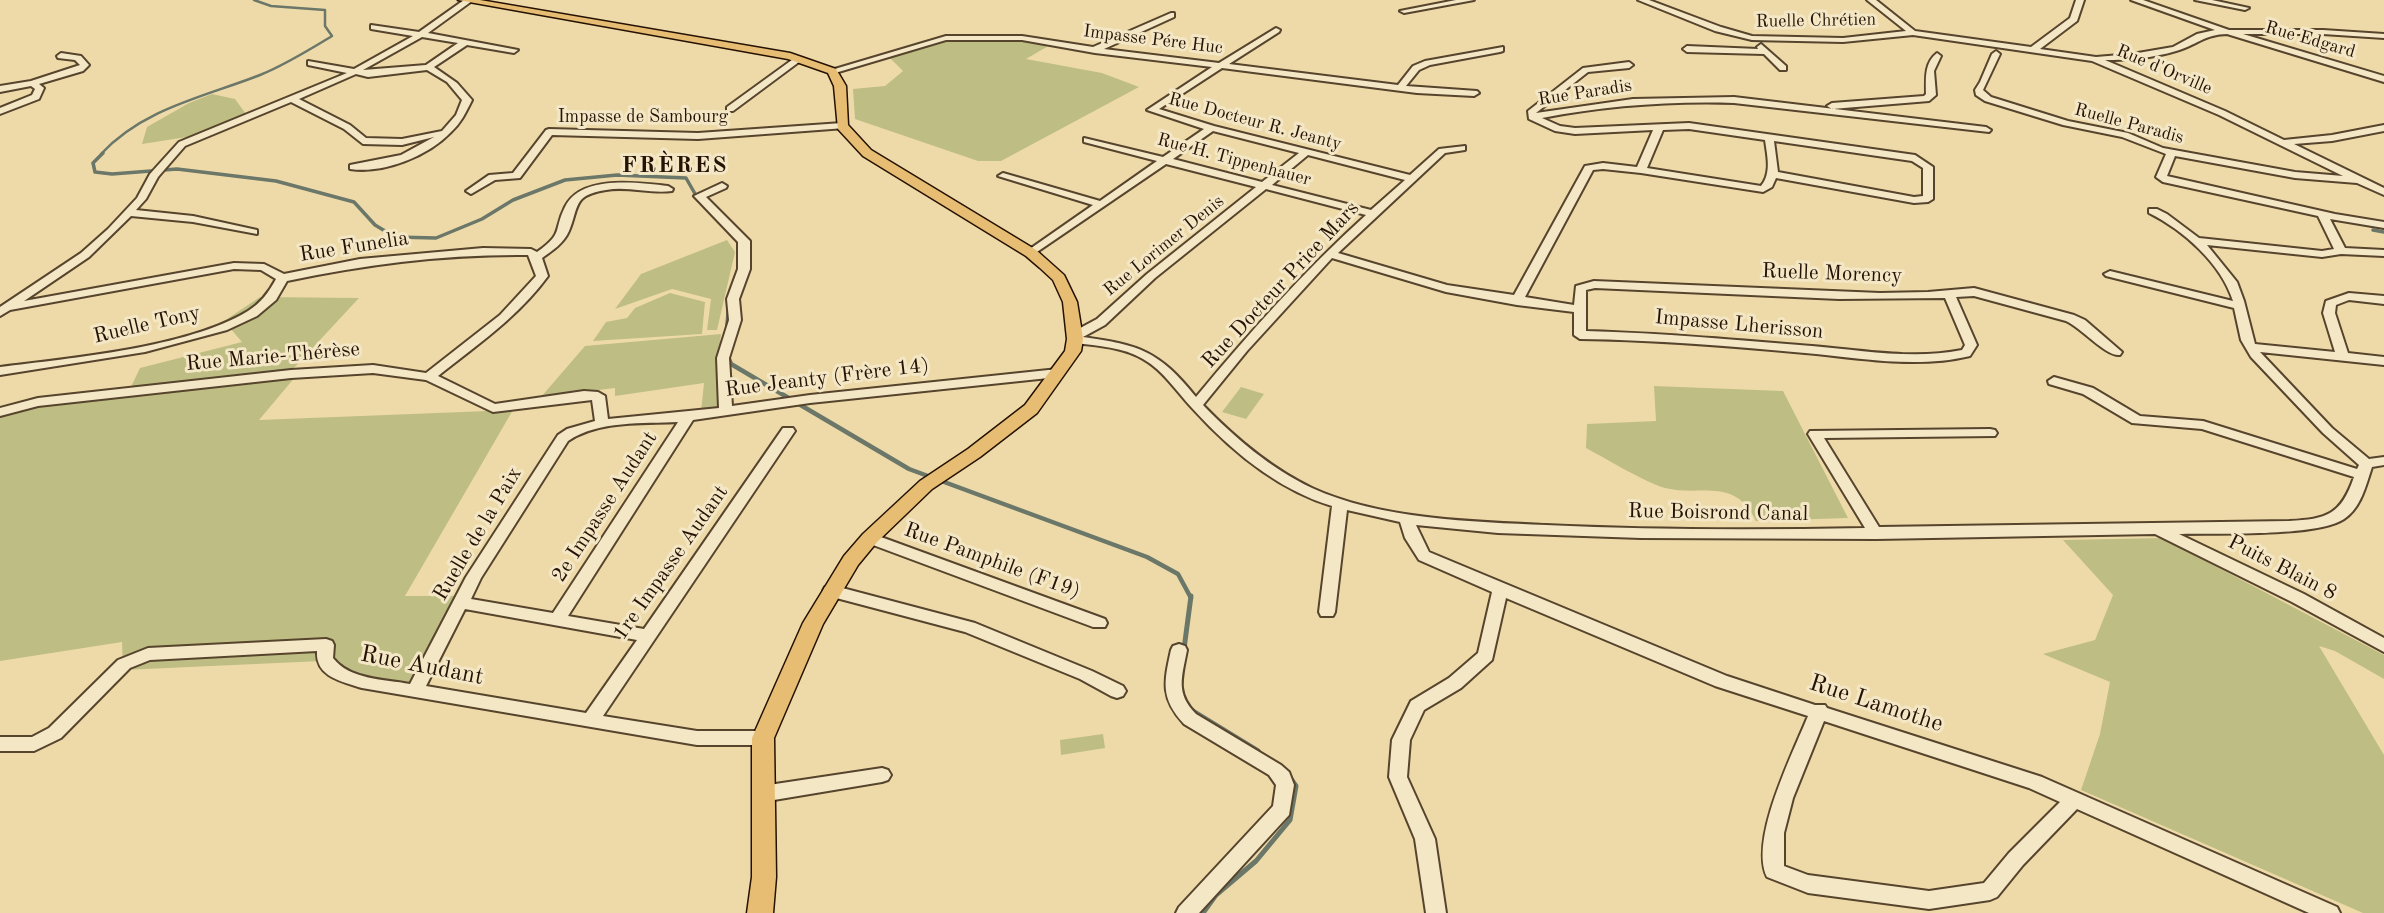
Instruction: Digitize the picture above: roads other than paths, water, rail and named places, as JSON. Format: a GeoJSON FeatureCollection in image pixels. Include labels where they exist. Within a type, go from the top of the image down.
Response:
{"type":"FeatureCollection","features":[{"type":"Feature","properties":{"kind":"main road"},"geometry":{"type":"LineString","coordinates":[[465,1],[799,59],[832,71],[840,86],[842,126],[867,153],[1031,253],[1059,278],[1066,292],[1074,317],[1075,338],[1073,351],[1058,373],[1031,409],[974,453],[926,485],[870,538],[831,592],[796,657],[763,738],[764,877],[761,913]]}},
{"type":"Feature","properties":{"kind":"street"},"geometry":{"type":"LineString","coordinates":[[1404,12],[1470,0]]}},
{"type":"Feature","properties":{"kind":"street","name":"Ruelle Chrétien"},"geometry":{"type":"LineString","coordinates":[[1642,0],[1718,29],[1752,38],[1843,40],[1913,33]]}},
{"type":"Feature","properties":{"kind":"street"},"geometry":{"type":"LineString","coordinates":[[1871,0],[1913,33]]}},
{"type":"Feature","properties":{"kind":"street"},"geometry":{"type":"LineString","coordinates":[[2034,49],[2074,19],[2080,0]]}},
{"type":"Feature","properties":{"kind":"street","name":"Rue Edgard"},"geometry":{"type":"LineString","coordinates":[[2135,0],[2384,79]]}},
{"type":"Feature","properties":{"kind":"street"},"geometry":{"type":"LineString","coordinates":[[2199,0],[2245,8]]}},
{"type":"Feature","properties":{"kind":"street"},"geometry":{"type":"LineString","coordinates":[[5,309],[85,255],[129,213],[154,176],[182,144],[357,72],[420,35],[465,1]]}},
{"type":"Feature","properties":{"kind":"street"},"geometry":{"type":"LineString","coordinates":[[1095,50],[1171,15]]}},
{"type":"Feature","properties":{"kind":"street"},"geometry":{"type":"LineString","coordinates":[[374,27],[514,50]]}},
{"type":"Feature","properties":{"kind":"street","name":"Rue Docteur R. Jeanty"},"geometry":{"type":"LineString","coordinates":[[1276,30],[1152,108],[1154,111],[1211,128],[1413,179]]}},
{"type":"Feature","properties":{"kind":"street"},"geometry":{"type":"LineString","coordinates":[[2094,58],[2175,49],[2200,36],[2227,31],[2384,36]]}},
{"type":"Feature","properties":{"kind":"street","name":"Rue d'Orville"},"geometry":{"type":"LineString","coordinates":[[1913,33],[2094,58],[2285,142],[2384,192]]}},
{"type":"Feature","properties":{"kind":"street","name":"Impasse Pére Huc"},"geometry":{"type":"LineString","coordinates":[[832,71],[946,38],[1022,38],[1095,50],[1400,88],[1474,93]]}},
{"type":"Feature","properties":{"kind":"street"},"geometry":{"type":"LineString","coordinates":[[1752,38],[1783,68]]}},
{"type":"Feature","properties":{"kind":"street"},"geometry":{"type":"LineString","coordinates":[[311,63],[376,74],[428,66],[466,42]]}},
{"type":"Feature","properties":{"kind":"street"},"geometry":{"type":"LineString","coordinates":[[1400,88],[1416,68],[1428,62],[1500,49]]}},
{"type":"Feature","properties":{"kind":"street"},"geometry":{"type":"LineString","coordinates":[[1687,49],[1766,52]]}},
{"type":"Feature","properties":{"kind":"street","name":"Ruelle Paradis"},"geometry":{"type":"LineString","coordinates":[[1996,54],[1985,84],[1979,90],[1984,97],[2055,120],[2125,135],[2154,149],[2171,153],[2315,178],[2361,180]]}},
{"type":"Feature","properties":{"kind":"street"},"geometry":{"type":"LineString","coordinates":[[0,89],[72,72],[85,65],[78,58],[61,56]]}},
{"type":"Feature","properties":{"kind":"street"},"geometry":{"type":"LineString","coordinates":[[1808,109],[1927,99],[1931,95],[1930,71],[1937,56]]}},
{"type":"Feature","properties":{"kind":"street"},"geometry":{"type":"LineString","coordinates":[[730,109],[799,59]]}},
{"type":"Feature","properties":{"kind":"street"},"geometry":{"type":"LineString","coordinates":[[1532,117],[1531,113],[1546,99],[1586,70],[1629,65]]}},
{"type":"Feature","properties":{"kind":"street"},"geometry":{"type":"LineString","coordinates":[[355,167],[398,160],[430,145],[447,131],[463,112],[467,100],[449,77],[428,66]]}},
{"type":"Feature","properties":{"kind":"street"},"geometry":{"type":"LineString","coordinates":[[0,111],[39,95],[39,86],[32,83]]}},
{"type":"Feature","properties":{"kind":"street"},"geometry":{"type":"LineString","coordinates":[[293,100],[347,127],[363,141],[402,142],[447,131]]}},
{"type":"Feature","properties":{"kind":"street","name":"Rue Paradis"},"geometry":{"type":"LineString","coordinates":[[1532,117],[1648,100],[1734,100],[1986,130]]}},
{"type":"Feature","properties":{"kind":"street","name":"Rue Paradis"},"geometry":{"type":"LineString","coordinates":[[1532,117],[1558,129],[1575,131],[1689,126],[1915,158],[1928,167],[1928,199],[1773,174]]}},
{"type":"Feature","properties":{"kind":"street","name":"Impasse de Sambourg"},"geometry":{"type":"LineString","coordinates":[[471,191],[493,177],[516,176],[549,132],[698,136],[842,126]]}},
{"type":"Feature","properties":{"kind":"street"},"geometry":{"type":"LineString","coordinates":[[1642,170],[1658,127]]}},
{"type":"Feature","properties":{"kind":"street"},"geometry":{"type":"LineString","coordinates":[[1031,253],[1211,128]]}},
{"type":"Feature","properties":{"kind":"street"},"geometry":{"type":"LineString","coordinates":[[2285,142],[2332,138],[2384,128]]}},
{"type":"Feature","properties":{"kind":"street"},"geometry":{"type":"LineString","coordinates":[[1517,301],[1589,168],[1603,166],[1642,170],[1757,190],[1767,188],[1773,174],[1769,137]]}},
{"type":"Feature","properties":{"kind":"street","name":"Rue H. Tippenhauer"},"geometry":{"type":"LineString","coordinates":[[1087,140],[1373,214]]}},
{"type":"Feature","properties":{"kind":"street","name":"Rue Docteur Price Mars"},"geometry":{"type":"LineString","coordinates":[[1196,405],[1243,348],[1330,254],[1442,151],[1462,148]]}},
{"type":"Feature","properties":{"kind":"street","name":"Rue Lorimer Denis"},"geometry":{"type":"LineString","coordinates":[[1075,338],[1101,322],[1151,276],[1306,152]]}},
{"type":"Feature","properties":{"kind":"street"},"geometry":{"type":"LineString","coordinates":[[2171,153],[2161,177],[2163,179],[2384,225]]}},
{"type":"Feature","properties":{"kind":"street"},"geometry":{"type":"LineString","coordinates":[[1003,176],[1100,204]]}},
{"type":"Feature","properties":{"kind":"street"},"geometry":{"type":"LineString","coordinates":[[429,377],[503,319],[533,289],[542,276],[536,257],[564,232],[571,205],[581,197],[599,189],[619,186],[668,189]]}},
{"type":"Feature","properties":{"kind":"street"},"geometry":{"type":"LineString","coordinates":[[722,186],[699,196],[744,242],[744,269],[733,299],[735,320],[723,358],[726,411]]}},
{"type":"Feature","properties":{"kind":"street"},"geometry":{"type":"LineString","coordinates":[[2153,211],[2196,241],[2228,279],[2236,291],[2242,326],[2250,347],[2364,469]]}},
{"type":"Feature","properties":{"kind":"street"},"geometry":{"type":"LineString","coordinates":[[129,213],[193,219],[253,232]]}},
{"type":"Feature","properties":{"kind":"street"},"geometry":{"type":"LineString","coordinates":[[2322,214],[2341,251]]}},
{"type":"Feature","properties":{"kind":"street"},"geometry":{"type":"LineString","coordinates":[[2196,241],[2322,254],[2341,251],[2384,253]]}},
{"type":"Feature","properties":{"kind":"street","name":"Rue Funelia"},"geometry":{"type":"LineString","coordinates":[[5,309],[234,266],[264,267],[282,278],[360,262],[483,251],[524,251],[536,257]]}},
{"type":"Feature","properties":{"kind":"street"},"geometry":{"type":"LineString","coordinates":[[1330,254],[1446,288],[1579,309]]}},
{"type":"Feature","properties":{"kind":"street"},"geometry":{"type":"LineString","coordinates":[[2110,274],[2239,306]]}},
{"type":"Feature","properties":{"kind":"street","name":"Ruelle Tony"},"geometry":{"type":"LineString","coordinates":[[0,371],[117,354],[199,335],[246,317],[271,298],[282,278]]}},
{"type":"Feature","properties":{"kind":"street","name":"Ruelle Morency"},"geometry":{"type":"LineString","coordinates":[[1579,309],[1580,288],[1594,284],[1873,295],[1986,294],[2070,318],[2116,352]]}},
{"type":"Feature","properties":{"kind":"street","name":"Impasse Lherisson"},"geometry":{"type":"LineString","coordinates":[[1579,309],[1580,335],[1634,335],[1896,356],[1952,356],[1969,349],[1970,339],[1949,294]]}},
{"type":"Feature","properties":{"kind":"street"},"geometry":{"type":"LineString","coordinates":[[2342,355],[2329,313],[2330,304],[2336,299],[2350,297],[2384,300]]}},
{"type":"Feature","properties":{"kind":"street","name":"Rue Boisrond Canal"},"geometry":{"type":"LineString","coordinates":[[1075,338],[1146,355],[1172,373],[1196,405],[1266,469],[1312,494],[1340,504],[1406,517],[1494,529],[1683,535],[1876,534],[2160,530],[2306,524],[2333,519],[2348,508],[2364,469]]}},
{"type":"Feature","properties":{"kind":"street"},"geometry":{"type":"LineString","coordinates":[[2250,347],[2384,361]]}},
{"type":"Feature","properties":{"kind":"street","name":"Rue Marie-Thérèse"},"geometry":{"type":"LineString","coordinates":[[0,411],[38,402],[291,374],[373,369],[429,377],[493,408],[584,395],[598,396],[602,423]]}},
{"type":"Feature","properties":{"kind":"street","name":"Rue Jeanty (Frère 14)"},"geometry":{"type":"LineString","coordinates":[[602,423],[688,417],[810,399],[1058,373]]}},
{"type":"Feature","properties":{"kind":"street"},"geometry":{"type":"LineString","coordinates":[[2054,381],[2088,391],[2137,420],[2203,425],[2364,469],[2384,461]]}},
{"type":"Feature","properties":{"kind":"street","name":"2e Impasse Audant"},"geometry":{"type":"LineString","coordinates":[[558,619],[688,417]]}},
{"type":"Feature","properties":{"kind":"street","name":"Ruelle de la Paix"},"geometry":{"type":"LineString","coordinates":[[415,691],[463,603],[474,577],[563,438],[572,432],[602,423]]}},
{"type":"Feature","properties":{"kind":"street","name":"1re Impasse Audant"},"geometry":{"type":"LineString","coordinates":[[590,720],[788,431]]}},
{"type":"Feature","properties":{"kind":"street"},"geometry":{"type":"LineString","coordinates":[[1876,534],[1815,433],[1990,433]]}},
{"type":"Feature","properties":{"kind":"street"},"geometry":{"type":"LineString","coordinates":[[1326,612],[1340,504]]}},
{"type":"Feature","properties":{"kind":"street","name":"Rue Lamothe"},"geometry":{"type":"LineString","coordinates":[[1406,517],[1413,538],[1424,556],[1500,589],[1721,681],[1819,710],[2035,782],[2330,913]]}},
{"type":"Feature","properties":{"kind":"street","name":"Puits Blain 8"},"geometry":{"type":"LineString","coordinates":[[2160,530],[2298,598],[2384,646]]}},
{"type":"Feature","properties":{"kind":"street","name":"Rue Pamphile (F19)"},"geometry":{"type":"LineString","coordinates":[[870,538],[1099,623]]}},
{"type":"Feature","properties":{"kind":"street"},"geometry":{"type":"LineString","coordinates":[[1436,913],[1425,839],[1398,777],[1401,740],[1417,706],[1455,683],[1486,656],[1500,589]]}},
{"type":"Feature","properties":{"kind":"street"},"geometry":{"type":"LineString","coordinates":[[831,592],[968,627],[1086,675],[1116,691]]}},
{"type":"Feature","properties":{"kind":"street"},"geometry":{"type":"LineString","coordinates":[[463,603],[648,636]]}},
{"type":"Feature","properties":{"kind":"street","name":"Rue Audant"},"geometry":{"type":"LineString","coordinates":[[4,747],[34,744],[55,733],[124,664],[148,654],[326,645],[325,659],[337,674],[362,682],[697,738],[763,738]]}},
{"type":"Feature","properties":{"kind":"street"},"geometry":{"type":"LineString","coordinates":[[1179,650],[1172,689],[1179,709],[1190,719],[1275,770],[1285,785],[1282,809],[1186,913]]}},
{"type":"Feature","properties":{"kind":"street"},"geometry":{"type":"LineString","coordinates":[[1819,710],[1784,798],[1774,833],[1774,871],[1808,884],[1929,900],[1990,891],[2074,800]]}},
{"type":"Feature","properties":{"kind":"street"},"geometry":{"type":"LineString","coordinates":[[762,794],[882,775]]}},
{"type":"Feature","properties":{"kind":"waterway"},"geometry":{"type":"LineString","coordinates":[[101,154],[118,138],[155,115],[269,71],[332,36],[325,26],[325,10],[271,6],[254,0]]}},
{"type":"Feature","properties":{"kind":"waterway"},"geometry":{"type":"LineString","coordinates":[[103,153],[93,163],[95,172],[112,174],[177,169],[276,181],[354,202],[375,225],[395,237],[436,238],[482,219],[513,200],[565,180],[617,175],[686,178],[698,199]]}},
{"type":"Feature","properties":{"kind":"waterway"},"geometry":{"type":"LineString","coordinates":[[2373,230],[2384,232]]}},
{"type":"Feature","properties":{"kind":"waterway"},"geometry":{"type":"LineString","coordinates":[[726,335],[729,302]]}},
{"type":"Feature","properties":{"kind":"waterway"},"geometry":{"type":"LineString","coordinates":[[728,357],[731,364],[909,469],[1147,557],[1178,574],[1191,598]]}},
{"type":"Feature","properties":{"kind":"waterway"},"geometry":{"type":"LineString","coordinates":[[1184,649],[1191,598]]}},
{"type":"Feature","properties":{"kind":"waterway"},"geometry":{"type":"LineString","coordinates":[[1191,710],[1258,751]]}},
{"type":"Feature","properties":{"kind":"waterway"},"geometry":{"type":"LineString","coordinates":[[1203,913],[1216,895],[1256,861],[1290,820],[1296,786],[1291,779]]}},
{"type":"Feature","properties":{"kind":"district","name":"FRÈRES"},"geometry":{"type":"Point","coordinates":[675,166]}}]}
